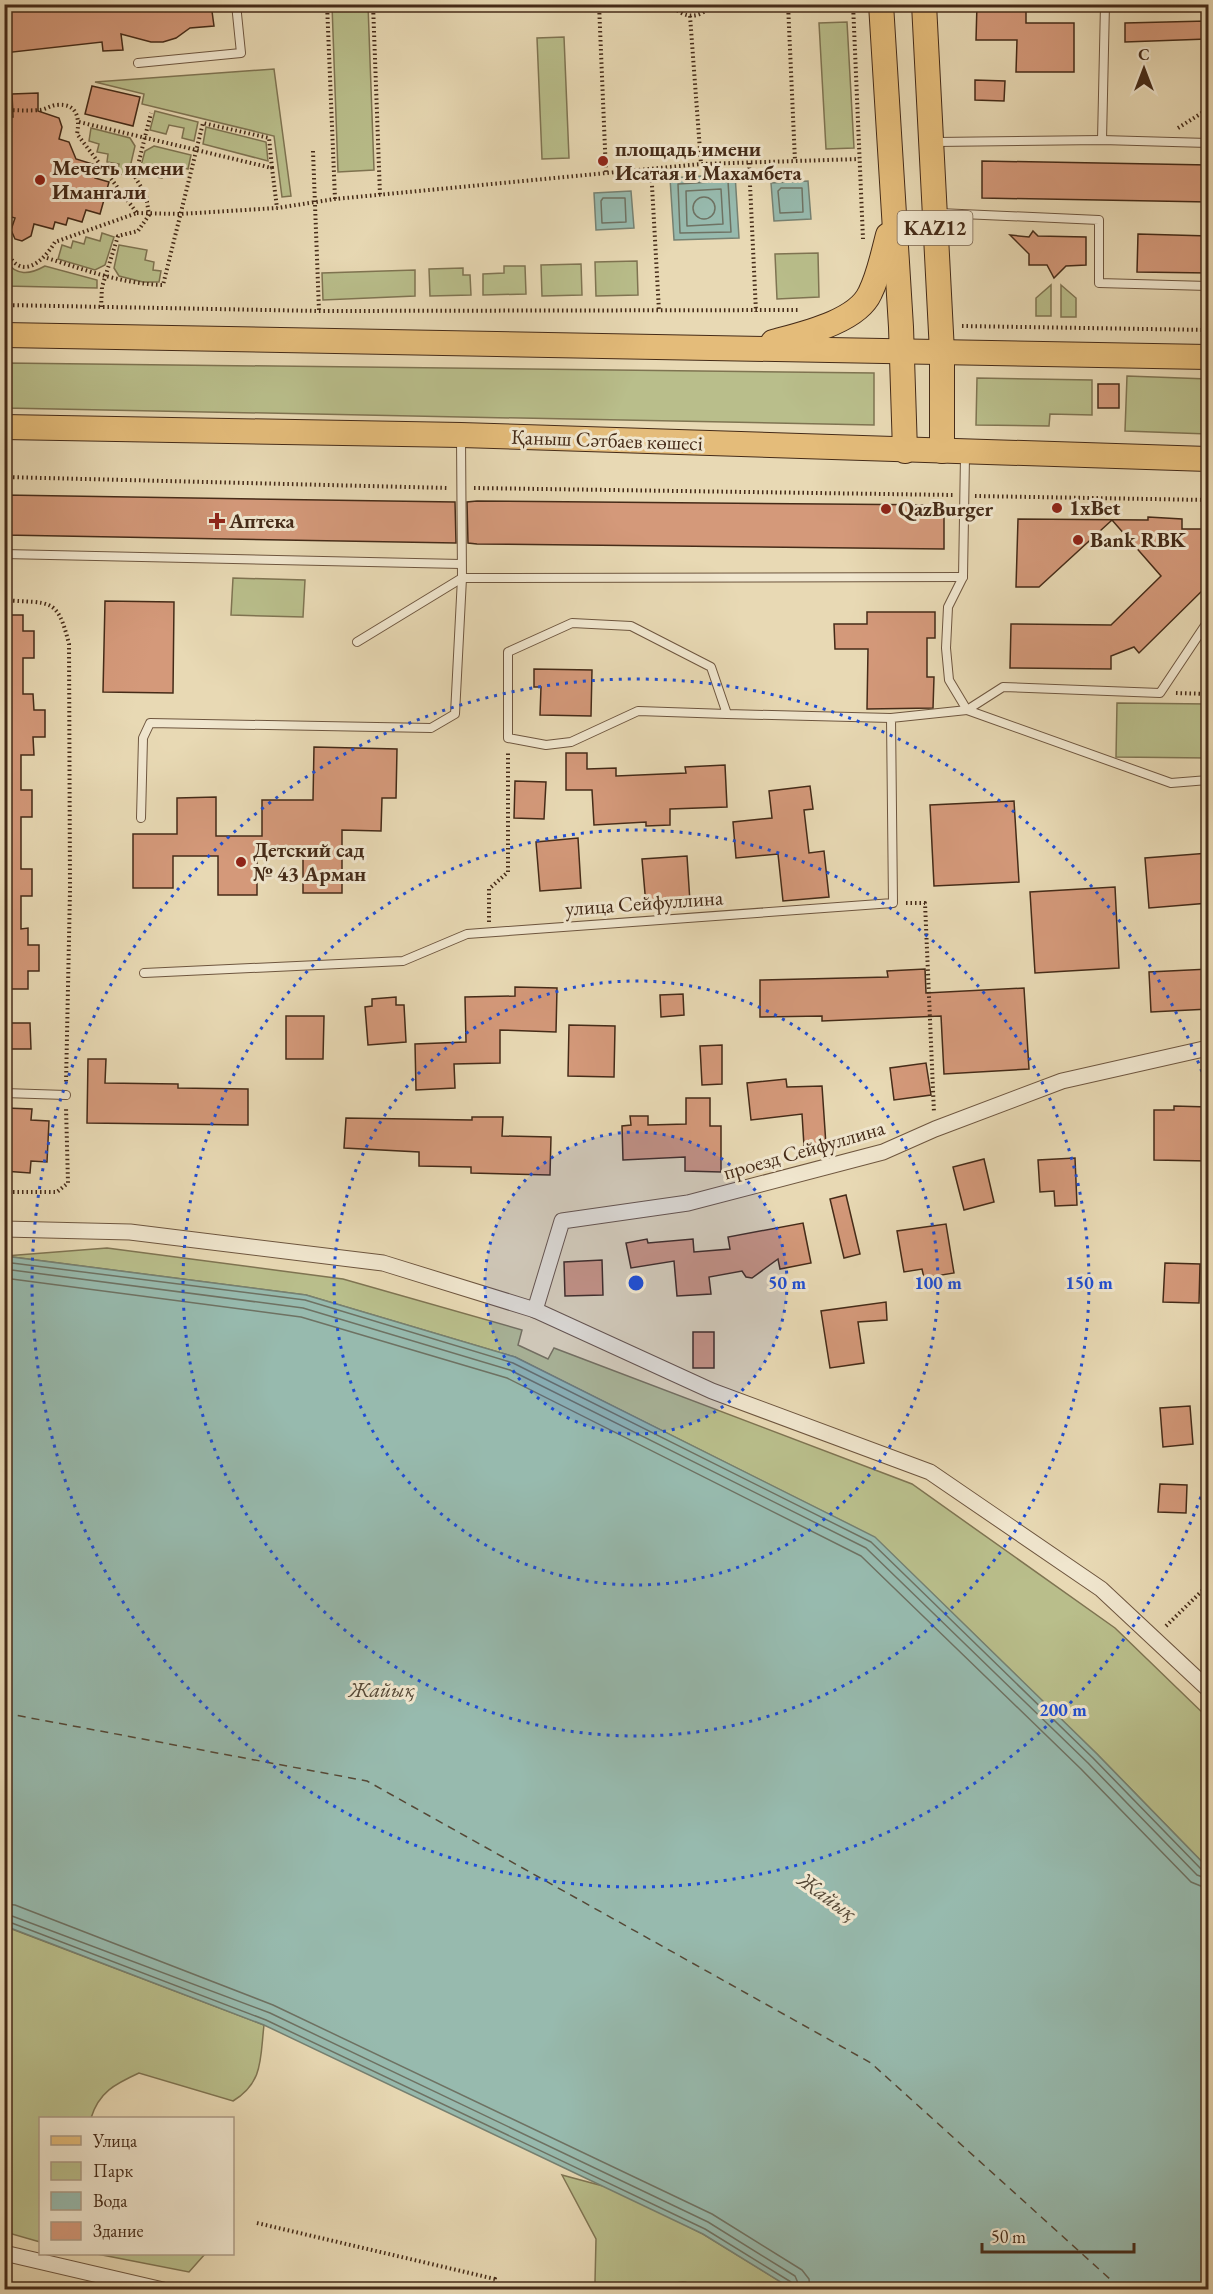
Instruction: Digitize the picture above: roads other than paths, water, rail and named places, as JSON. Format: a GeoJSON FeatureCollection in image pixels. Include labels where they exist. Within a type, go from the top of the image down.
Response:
{"type":"FeatureCollection","features":[{"type":"Feature","properties":{"kind":"main road","name":"KAZ12"},"geometry":{"type":"LineString","coordinates":[[881,4],[902,351],[904,451]]}},
{"type":"Feature","properties":{"kind":"main road","name":"KAZ12"},"geometry":{"type":"LineString","coordinates":[[924,4],[942,352],[953,452]]}},
{"type":"Feature","properties":{"kind":"main road"},"geometry":{"type":"LineString","coordinates":[[752,348],[833,323],[860,308],[870,294],[893,219]]}},
{"type":"Feature","properties":{"kind":"main road"},"geometry":{"type":"LineString","coordinates":[[4,335],[1209,357]]}},
{"type":"Feature","properties":{"kind":"main road","name":"Қаныш Сәтбаев көшесі"},"geometry":{"type":"LineString","coordinates":[[4,427],[461,435],[1209,459]]}},
{"type":"Feature","properties":{"kind":"street","name":"проезд Сейфуллина"},"geometry":{"type":"LineString","coordinates":[[535,1310],[562,1221],[688,1203],[884,1152],[935,1129],[1062,1081],[1209,1048]]}},
{"type":"Feature","properties":{"kind":"street"},"geometry":{"type":"LineString","coordinates":[[4,1229],[130,1232],[383,1263],[535,1310],[712,1391],[930,1472],[1101,1589],[1155,1636],[1209,1689]]}},
{"type":"Feature","properties":{"kind":"street"},"geometry":{"type":"LineString","coordinates":[[4,2253],[163,2289]]}},
{"type":"Feature","properties":{"kind":"lane"},"geometry":{"type":"LineString","coordinates":[[138,63],[242,53],[236,4]]}},
{"type":"Feature","properties":{"kind":"lane"},"geometry":{"type":"LineString","coordinates":[[1102,140],[1105,4]]}},
{"type":"Feature","properties":{"kind":"lane"},"geometry":{"type":"LineString","coordinates":[[931,142],[1102,140],[1209,143]]}},
{"type":"Feature","properties":{"kind":"lane"},"geometry":{"type":"LineString","coordinates":[[935,213],[1098,220],[1099,283],[1209,286]]}},
{"type":"Feature","properties":{"kind":"lane"},"geometry":{"type":"LineString","coordinates":[[141,818],[143,738],[150,723],[431,728],[455,714],[462,578],[461,435]]}},
{"type":"Feature","properties":{"kind":"lane"},"geometry":{"type":"LineString","coordinates":[[953,452],[964,495],[963,577],[948,607],[946,648],[949,680],[967,710]]}},
{"type":"Feature","properties":{"kind":"lane"},"geometry":{"type":"LineString","coordinates":[[4,554],[461,564]]}},
{"type":"Feature","properties":{"kind":"lane"},"geometry":{"type":"LineString","coordinates":[[357,642],[462,578],[963,577]]}},
{"type":"Feature","properties":{"kind":"lane"},"geometry":{"type":"LineString","coordinates":[[967,710],[1003,687],[1160,693],[1209,621]]}},
{"type":"Feature","properties":{"kind":"lane"},"geometry":{"type":"LineString","coordinates":[[727,714],[711,667],[631,626],[572,623],[508,652],[508,738],[546,745],[571,742],[638,711],[727,714],[891,718],[967,710],[1171,783],[1209,780]]}},
{"type":"Feature","properties":{"kind":"lane","name":"улица Сейфуллина"},"geometry":{"type":"LineString","coordinates":[[144,973],[403,961],[467,934],[893,903],[891,718]]}},
{"type":"Feature","properties":{"kind":"lane"},"geometry":{"type":"LineString","coordinates":[[4,1093],[66,1095]]}},
{"type":"Feature","properties":{"kind":"water"},"geometry":{"type":"Polygon","coordinates":[[[735,174],[739,238],[674,240],[670,178],[735,174]]]}},
{"type":"Feature","properties":{"kind":"water"},"geometry":{"type":"Polygon","coordinates":[[[808,181],[811,219],[774,221],[771,183],[808,181]]]}},
{"type":"Feature","properties":{"kind":"water"},"geometry":{"type":"Polygon","coordinates":[[[631,191],[634,228],[596,230],[594,193],[631,191]]]}},
{"type":"Feature","properties":{"kind":"water","name":"Жайық"},"geometry":{"type":"Polygon","coordinates":[[[4,1256],[306,1295],[515,1357],[875,1537],[1097,1754],[1208,1868],[1208,2289],[792,2289],[703,2234],[264,2025],[5,1926],[4,1256]]]}},
{"type":"Feature","properties":{"kind":"place","name":"площадь имени Исатая и Махамбета"},"geometry":{"type":"Point","coordinates":[603,161]}},
{"type":"Feature","properties":{"kind":"place","name":"Мечеть имени Имангали"},"geometry":{"type":"Point","coordinates":[40,180]}},
{"type":"Feature","properties":{"kind":"place","name":"1xBet"},"geometry":{"type":"Point","coordinates":[1057,508]}},
{"type":"Feature","properties":{"kind":"place","name":"QazBurger"},"geometry":{"type":"Point","coordinates":[886,509]}},
{"type":"Feature","properties":{"kind":"place","name":"Аптека"},"geometry":{"type":"Point","coordinates":[217,521]}},
{"type":"Feature","properties":{"kind":"place","name":"Bank RBK"},"geometry":{"type":"Point","coordinates":[1078,540]}},
{"type":"Feature","properties":{"kind":"place","name":"Детский сад № 43 Арман"},"geometry":{"type":"Point","coordinates":[241,862]}}]}
